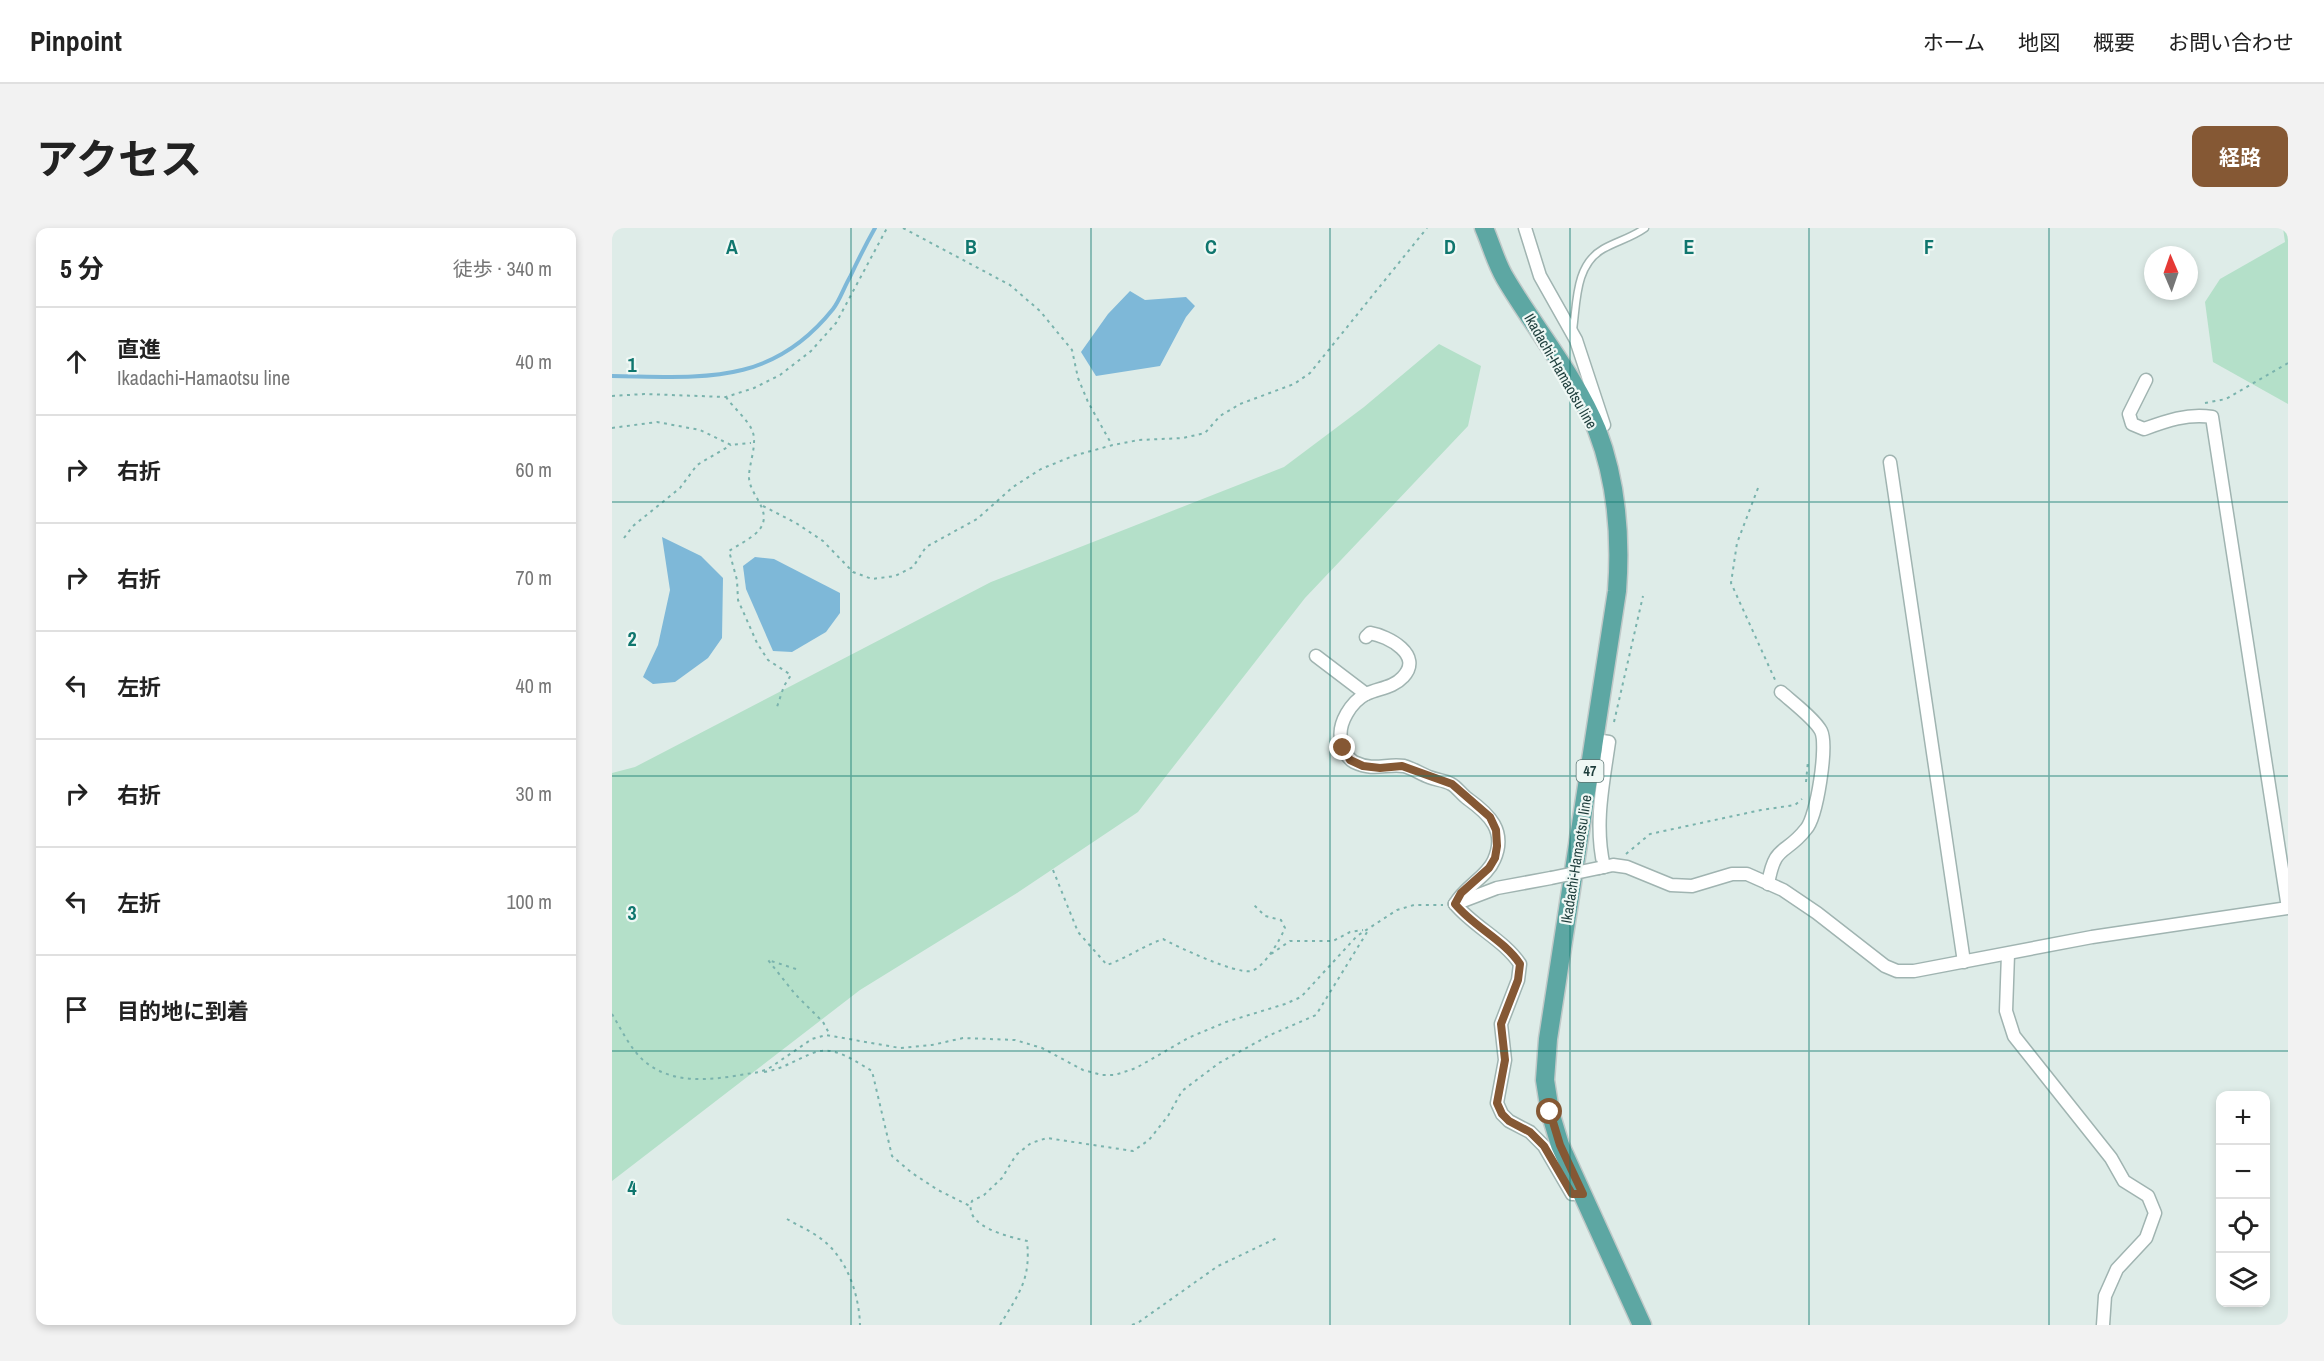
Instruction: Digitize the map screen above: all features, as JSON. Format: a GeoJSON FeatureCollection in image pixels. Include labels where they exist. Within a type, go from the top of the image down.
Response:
{"type":"FeatureCollection","features":[{"type":"Feature","properties":{"kind":"main road","name":"Ikadachi-Hamaotsu line"},"geometry":{"type":"LineString","coordinates":[[1484,228],[1504,276],[1571,382],[1596,429],[1609,466],[1617,507],[1620,558],[1602,741],[1548,1039],[1545,1080],[1550,1112],[1560,1145],[1642,1325]]}},
{"type":"Feature","properties":{"kind":"street"},"geometry":{"type":"LineString","coordinates":[[1525,228],[1540,276],[1573,334],[1604,425],[1596,429]]}},
{"type":"Feature","properties":{"kind":"street"},"geometry":{"type":"LineString","coordinates":[[1455,904],[1497,888],[1605,867],[1627,867],[1671,885],[1692,886],[1732,874],[1747,874],[1783,890],[1817,913],[1885,966],[1897,971],[1914,971],[2092,937],[2288,908],[2212,417],[2199,415],[2170,420],[2144,429],[2132,424],[2129,414],[2146,380]]}},
{"type":"Feature","properties":{"kind":"street"},"geometry":{"type":"LineString","coordinates":[[1890,462],[1964,962]]}},
{"type":"Feature","properties":{"kind":"street"},"geometry":{"type":"LineString","coordinates":[[1366,637],[1370,633],[1384,636],[1402,647],[1409,659],[1408,670],[1401,679],[1384,689],[1366,694],[1343,719],[1341,741],[1350,760],[1363,766],[1380,768],[1402,766],[1452,784],[1482,808],[1490,817],[1496,830],[1495,858],[1489,868],[1461,893],[1455,904]]}},
{"type":"Feature","properties":{"kind":"street"},"geometry":{"type":"LineString","coordinates":[[1316,656],[1366,694]]}},
{"type":"Feature","properties":{"kind":"street"},"geometry":{"type":"LineString","coordinates":[[1768,884],[1771,864],[1779,851],[1803,833],[1816,809],[1825,743],[1821,729],[1781,692]]}},
{"type":"Feature","properties":{"kind":"street"},"geometry":{"type":"LineString","coordinates":[[1602,741],[1599,844],[1605,867]]}},
{"type":"Feature","properties":{"kind":"street"},"geometry":{"type":"LineString","coordinates":[[1455,904],[1466,918],[1514,954],[1520,964],[1518,980],[1501,1024],[1505,1060],[1497,1103],[1502,1114],[1509,1121],[1530,1132],[1544,1146],[1572,1194],[1583,1194]]}},
{"type":"Feature","properties":{"kind":"street"},"geometry":{"type":"LineString","coordinates":[[2008,954],[2006,1011],[2014,1036],[2111,1158],[2124,1180],[2148,1196],[2155,1214],[2146,1238],[2117,1269],[2105,1296],[2103,1325]]}},
{"type":"Feature","properties":{"kind":"lane"},"geometry":{"type":"LineString","coordinates":[[1573,334],[1578,288],[1587,262],[1602,250],[1631,238],[1645,228]]}},
{"type":"Feature","properties":{"kind":"path"},"geometry":{"type":"LineString","coordinates":[[612,396],[644,394],[726,397],[754,388],[780,375],[811,351],[836,323],[887,228]]}},
{"type":"Feature","properties":{"kind":"path"},"geometry":{"type":"LineString","coordinates":[[903,228],[1010,285],[1040,311],[1072,350],[1078,378],[1113,445]]}},
{"type":"Feature","properties":{"kind":"path"},"geometry":{"type":"LineString","coordinates":[[726,397],[753,431],[752,464],[749,477],[754,494],[763,506],[796,523],[822,541],[853,572],[872,579],[895,576],[913,567],[926,547],[977,519],[1013,487],[1041,469],[1073,456],[1113,445],[1139,440],[1183,438],[1205,433],[1220,416],[1240,404],[1294,384],[1311,373],[1428,228]]}},
{"type":"Feature","properties":{"kind":"path"},"geometry":{"type":"LineString","coordinates":[[2195,405],[2226,399],[2288,363]]}},
{"type":"Feature","properties":{"kind":"path"},"geometry":{"type":"LineString","coordinates":[[612,428],[657,422],[700,430],[731,445]]}},
{"type":"Feature","properties":{"kind":"path"},"geometry":{"type":"LineString","coordinates":[[624,538],[633,526],[680,488],[697,465],[731,445],[753,443]]}},
{"type":"Feature","properties":{"kind":"path"},"geometry":{"type":"LineString","coordinates":[[1758,488],[1737,543],[1731,583],[1781,692]]}},
{"type":"Feature","properties":{"kind":"path"},"geometry":{"type":"LineString","coordinates":[[763,506],[760,529],[729,552],[737,580],[738,600],[758,643],[768,660],[791,675],[784,686],[776,710]]}},
{"type":"Feature","properties":{"kind":"path"},"geometry":{"type":"LineString","coordinates":[[1602,741],[1643,597]]}},
{"type":"Feature","properties":{"kind":"path"},"geometry":{"type":"LineString","coordinates":[[1805,786],[1810,755]]}},
{"type":"Feature","properties":{"kind":"path"},"geometry":{"type":"LineString","coordinates":[[1605,867],[1650,834],[1795,805],[1804,797]]}},
{"type":"Feature","properties":{"kind":"path"},"geometry":{"type":"LineString","coordinates":[[1053,870],[1078,932],[1107,965],[1127,958],[1151,943],[1163,939],[1236,969],[1250,971],[1260,966],[1269,955],[1285,928],[1281,920],[1265,916],[1254,905]]}},
{"type":"Feature","properties":{"kind":"path"},"geometry":{"type":"LineString","coordinates":[[759,1072],[768,1069],[812,1039],[830,1035],[900,1048],[932,1045],[963,1038],[1015,1040],[1042,1048],[1083,1070],[1102,1075],[1115,1075],[1136,1068],[1188,1038],[1226,1022],[1301,997],[1341,951],[1366,930],[1397,910],[1414,905],[1455,904]]}},
{"type":"Feature","properties":{"kind":"path"},"geometry":{"type":"LineString","coordinates":[[970,1206],[1002,1178],[1016,1155],[1031,1143],[1047,1138],[1133,1151],[1149,1140],[1168,1116],[1182,1091],[1229,1058],[1268,1036],[1316,1015],[1371,927]]}},
{"type":"Feature","properties":{"kind":"path"},"geometry":{"type":"LineString","coordinates":[[1269,955],[1290,940],[1333,941],[1350,932],[1366,930]]}},
{"type":"Feature","properties":{"kind":"path"},"geometry":{"type":"LineString","coordinates":[[796,969],[768,960],[795,994],[823,1022],[830,1035]]}},
{"type":"Feature","properties":{"kind":"path"},"geometry":{"type":"LineString","coordinates":[[612,1014],[644,1061],[678,1077],[698,1081],[776,1070],[825,1051],[832,1051],[851,1058],[872,1071],[892,1156],[938,1190],[970,1206],[982,1227],[1027,1241],[1029,1261],[1024,1286],[1000,1325]]}},
{"type":"Feature","properties":{"kind":"path"},"geometry":{"type":"LineString","coordinates":[[787,1219],[824,1241],[839,1259],[851,1278],[860,1309],[860,1325]]}},
{"type":"Feature","properties":{"kind":"path"},"geometry":{"type":"LineString","coordinates":[[1132,1325],[1149,1316],[1218,1266],[1277,1238]]}},
{"type":"Feature","properties":{"kind":"green space"},"geometry":{"type":"Polygon","coordinates":[[[2283,228],[2288,228],[2288,404],[2213,362],[2205,302],[2220,279],[2285,242],[2283,228]]]}},
{"type":"Feature","properties":{"kind":"green space"},"geometry":{"type":"Polygon","coordinates":[[[1439,344],[1481,366],[1468,426],[1305,598],[1138,812],[1017,893],[860,990],[612,1181],[612,773],[635,767],[991,582],[1284,467],[1364,407],[1439,344]]]}},
{"type":"Feature","properties":{"kind":"water"},"geometry":{"type":"Polygon","coordinates":[[[1130,291],[1145,300],[1186,297],[1195,306],[1186,317],[1160,366],[1096,376],[1081,352],[1108,314],[1130,291]]]}},
{"type":"Feature","properties":{"kind":"water"},"geometry":{"type":"Polygon","coordinates":[[[662,537],[701,556],[723,578],[722,638],[708,658],[675,682],[653,684],[643,677],[658,645],[670,590],[662,537]]]}},
{"type":"Feature","properties":{"kind":"water"},"geometry":{"type":"Polygon","coordinates":[[[755,557],[774,559],[840,593],[840,613],[826,632],[792,652],[773,651],[746,589],[743,566],[755,557]]]}},
{"type":"Feature","properties":{"kind":"waterway"},"geometry":{"type":"LineString","coordinates":[[612,376],[705,376],[759,365],[785,353],[809,334],[833,309],[875,228]]}},
{"type":"Feature","properties":{"kind":"route"},"geometry":{"type":"LineString","coordinates":[[1343,748],[1350,760],[1363,766],[1380,768],[1402,766],[1452,784],[1490,817],[1496,830],[1495,858],[1489,868],[1461,893],[1455,904],[1466,918],[1514,954],[1520,964],[1518,980],[1501,1024],[1505,1060],[1497,1103],[1502,1114],[1509,1121],[1530,1132],[1544,1146],[1572,1194],[1583,1194],[1560,1145],[1550,1112]]}}]}
